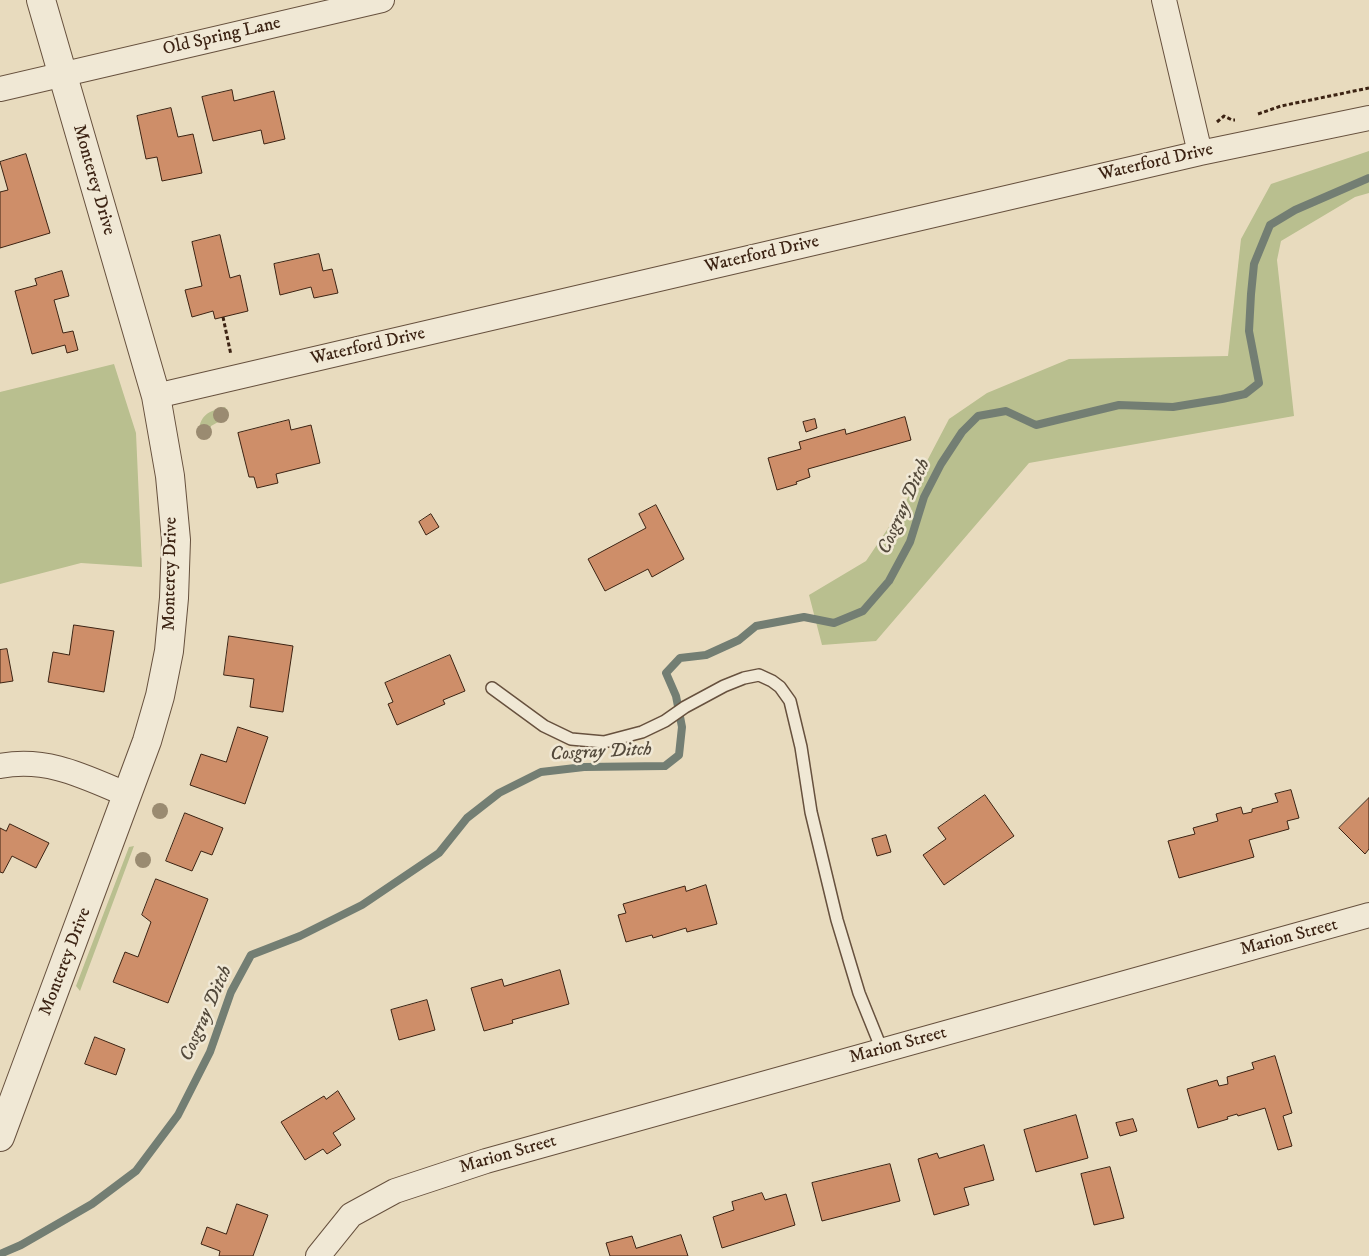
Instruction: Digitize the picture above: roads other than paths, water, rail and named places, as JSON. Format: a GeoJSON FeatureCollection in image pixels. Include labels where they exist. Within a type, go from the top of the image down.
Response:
{"type":"FeatureCollection","features":[{"type":"Feature","properties":{"kind":"street","name":"Monterey Drive"},"geometry":{"type":"LineString","coordinates":[[0,1137],[148,741],[160,696],[168,651],[174,598],[176,540],[170,476],[156,396],[41,0]]}},
{"type":"Feature","properties":{"kind":"street","name":"Old Spring Lane"},"geometry":{"type":"LineString","coordinates":[[0,89],[382,0]]}},
{"type":"Feature","properties":{"kind":"street"},"geometry":{"type":"LineString","coordinates":[[1164,0],[1200,153]]}},
{"type":"Feature","properties":{"kind":"street","name":"Waterford Drive"},"geometry":{"type":"LineString","coordinates":[[156,396],[1200,153],[1369,118]]}},
{"type":"Feature","properties":{"kind":"street"},"geometry":{"type":"LineString","coordinates":[[0,766],[30,763],[66,770],[128,795]]}},
{"type":"Feature","properties":{"kind":"street","name":"Marion Street"},"geometry":{"type":"LineString","coordinates":[[318,1256],[351,1215],[395,1191],[486,1160],[1369,915]]}},
{"type":"Feature","properties":{"kind":"lane"},"geometry":{"type":"LineString","coordinates":[[492,688],[544,726],[571,739],[604,742],[642,732],[665,721],[724,686],[744,678],[759,675],[772,681],[780,688],[790,701],[801,747],[811,812],[837,920],[859,993],[882,1050]]}},
{"type":"Feature","properties":{"kind":"waterway","name":"Cosgray Ditch"},"geometry":{"type":"LineString","coordinates":[[0,1254],[21,1245],[92,1204],[136,1171],[178,1115],[210,1052],[231,992],[251,955],[300,936],[362,905],[439,853],[467,818],[499,793],[541,772],[584,767],[665,766],[679,755],[682,727],[676,696],[666,673],[680,658],[706,655],[739,640],[756,626],[804,617],[834,623],[863,611],[889,581],[910,542],[924,497],[941,464],[962,432],[978,416],[1006,411],[1036,425],[1119,405],[1173,407],[1222,399],[1245,394],[1259,383],[1249,331],[1251,294],[1254,264],[1270,225],[1295,210],[1369,178]]}}]}
